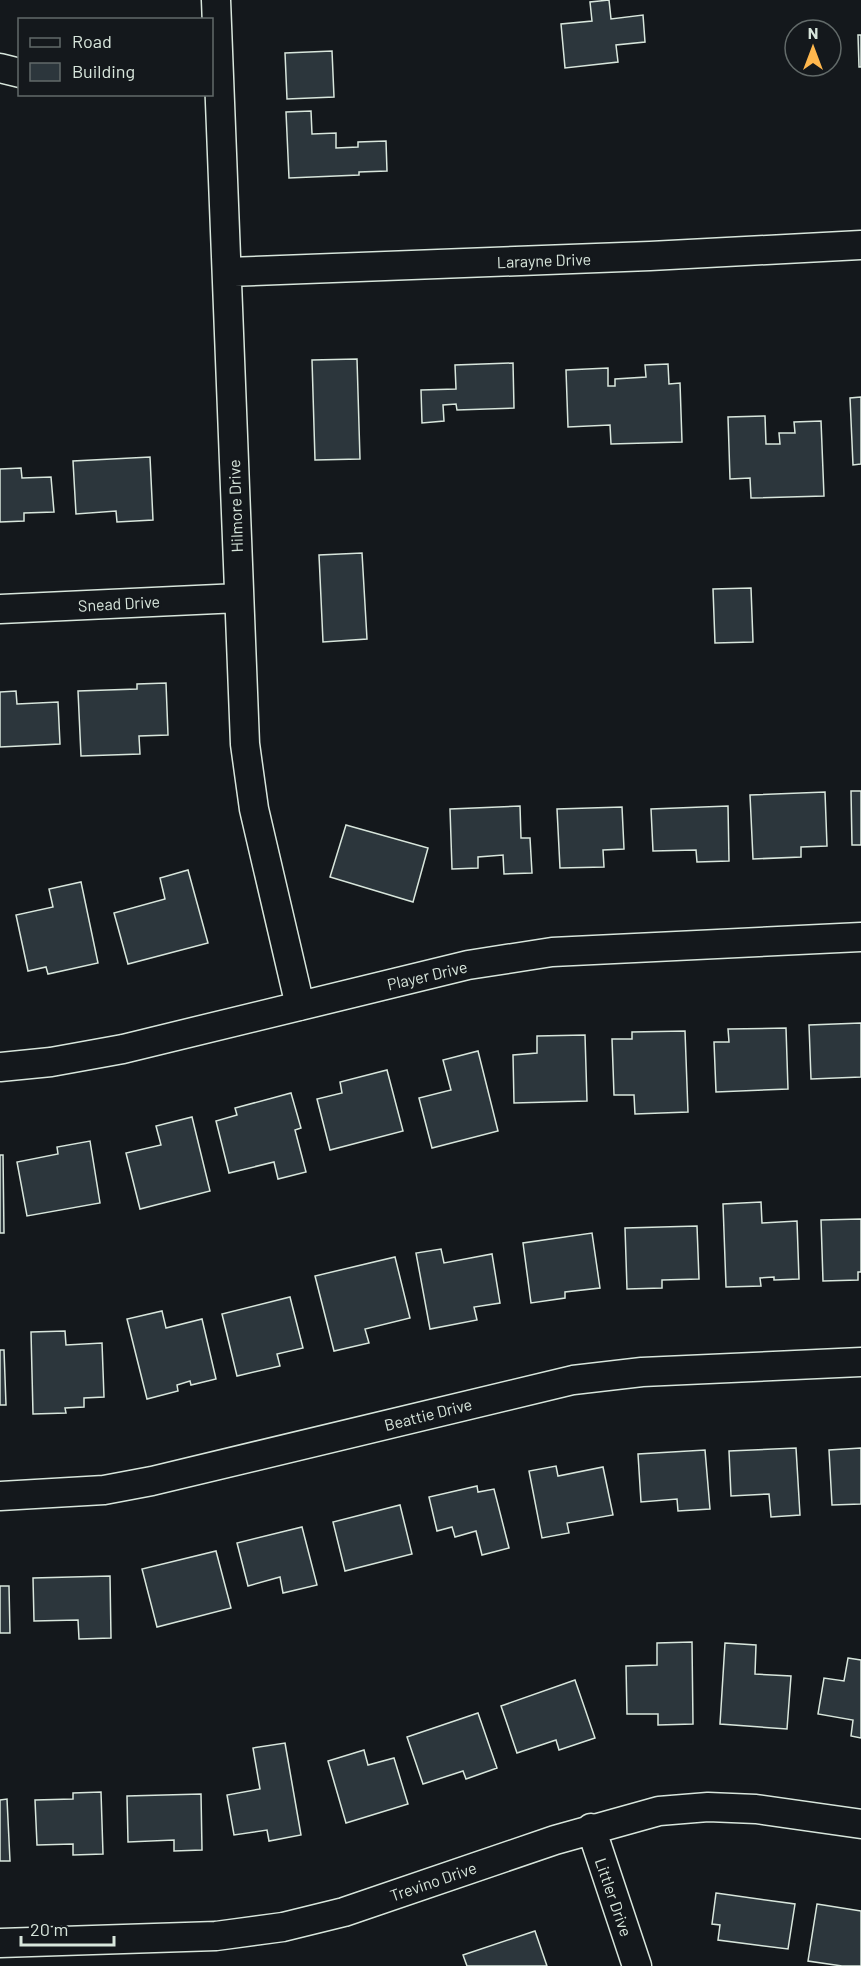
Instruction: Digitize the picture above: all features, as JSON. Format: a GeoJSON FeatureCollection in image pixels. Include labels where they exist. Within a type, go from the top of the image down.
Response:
{"type":"FeatureCollection","features":[{"type":"Feature","properties":{"kind":"street","name":"Hilmore Drive"},"geometry":{"type":"LineString","coordinates":[[216,0],[245,744],[254,809],[300,1006]]}},
{"type":"Feature","properties":{"kind":"street"},"geometry":{"type":"LineString","coordinates":[[0,68],[18,72]]}},
{"type":"Feature","properties":{"kind":"street","name":"Larayne Drive"},"geometry":{"type":"LineString","coordinates":[[227,272],[627,257],[861,245]]}},
{"type":"Feature","properties":{"kind":"street","name":"Snead Drive"},"geometry":{"type":"LineString","coordinates":[[0,609],[239,598]]}},
{"type":"Feature","properties":{"kind":"street","name":"Player Drive"},"geometry":{"type":"LineString","coordinates":[[0,1067],[51,1062],[123,1049],[468,965],[541,953],[861,937]]}},
{"type":"Feature","properties":{"kind":"street","name":"Beattie Drive"},"geometry":{"type":"LineString","coordinates":[[0,1496],[104,1490],[152,1481],[573,1380],[642,1372],[861,1362]]}},
{"type":"Feature","properties":{"kind":"street","name":"Trevino Drive"},"geometry":{"type":"LineString","coordinates":[[0,1943],[216,1936],[283,1927],[344,1912],[591,1828],[659,1811],[708,1807],[756,1809],[861,1824]]}},
{"type":"Feature","properties":{"kind":"street","name":"Littler Drive"},"geometry":{"type":"LineString","coordinates":[[591,1828],[637,1966]]}},
{"type":"Feature","properties":{"kind":"building"},"geometry":{"type":"Polygon","coordinates":[[[609,0],[611,19],[643,15],[645,42],[616,45],[618,62],[565,68],[561,24],[592,21],[590,2],[609,0]]]}},
{"type":"Feature","properties":{"kind":"building"},"geometry":{"type":"Polygon","coordinates":[[[858,35],[861,35],[861,67],[859,67],[858,35]]]}},
{"type":"Feature","properties":{"kind":"building"},"geometry":{"type":"Polygon","coordinates":[[[332,51],[334,97],[287,99],[285,53],[332,51]]]}},
{"type":"Feature","properties":{"kind":"building"},"geometry":{"type":"Polygon","coordinates":[[[311,111],[312,134],[336,133],[336,148],[358,147],[358,142],[386,141],[387,171],[359,172],[359,175],[289,178],[286,112],[311,111]]]}},
{"type":"Feature","properties":{"kind":"building"},"geometry":{"type":"Polygon","coordinates":[[[357,359],[360,459],[315,460],[312,360],[357,359]]]}},
{"type":"Feature","properties":{"kind":"building"},"geometry":{"type":"Polygon","coordinates":[[[513,363],[514,408],[457,410],[456,404],[443,405],[444,421],[422,423],[421,390],[456,389],[455,365],[513,363]]]}},
{"type":"Feature","properties":{"kind":"building"},"geometry":{"type":"Polygon","coordinates":[[[668,364],[669,384],[680,383],[682,442],[611,444],[610,425],[568,427],[566,370],[608,368],[608,386],[615,386],[615,379],[646,377],[645,365],[668,364]]]}},
{"type":"Feature","properties":{"kind":"building"},"geometry":{"type":"Polygon","coordinates":[[[861,397],[861,464],[853,465],[850,398],[861,397]]]}},
{"type":"Feature","properties":{"kind":"building"},"geometry":{"type":"Polygon","coordinates":[[[765,416],[766,444],[780,444],[779,433],[795,433],[794,422],[821,421],[824,496],[751,498],[750,478],[730,479],[728,417],[765,416]]]}},
{"type":"Feature","properties":{"kind":"building"},"geometry":{"type":"Polygon","coordinates":[[[150,457],[153,520],[117,522],[116,511],[76,514],[73,461],[150,457]]]}},
{"type":"Feature","properties":{"kind":"building"},"geometry":{"type":"Polygon","coordinates":[[[21,468],[22,478],[51,477],[54,512],[24,513],[24,521],[0,522],[0,469],[21,468]]]}},
{"type":"Feature","properties":{"kind":"building"},"geometry":{"type":"Polygon","coordinates":[[[362,553],[367,639],[323,642],[319,555],[362,553]]]}},
{"type":"Feature","properties":{"kind":"building"},"geometry":{"type":"Polygon","coordinates":[[[751,588],[753,642],[715,643],[713,589],[751,588]]]}},
{"type":"Feature","properties":{"kind":"building"},"geometry":{"type":"Polygon","coordinates":[[[166,683],[168,735],[139,736],[140,754],[81,756],[78,691],[137,689],[137,684],[166,683]]]}},
{"type":"Feature","properties":{"kind":"building"},"geometry":{"type":"Polygon","coordinates":[[[16,691],[17,704],[58,702],[60,744],[0,747],[0,692],[16,691]]]}},
{"type":"Feature","properties":{"kind":"building"},"geometry":{"type":"Polygon","coordinates":[[[851,791],[861,791],[861,845],[852,845],[851,791]]]}},
{"type":"Feature","properties":{"kind":"building"},"geometry":{"type":"Polygon","coordinates":[[[825,792],[827,846],[801,847],[801,857],[753,859],[750,795],[825,792]]]}},
{"type":"Feature","properties":{"kind":"building"},"geometry":{"type":"Polygon","coordinates":[[[520,806],[521,838],[530,838],[532,873],[504,874],[503,855],[478,857],[478,868],[452,869],[450,809],[520,806]]]}},
{"type":"Feature","properties":{"kind":"building"},"geometry":{"type":"Polygon","coordinates":[[[728,806],[729,861],[697,862],[696,850],[653,851],[651,809],[728,806]]]}},
{"type":"Feature","properties":{"kind":"building"},"geometry":{"type":"Polygon","coordinates":[[[622,807],[624,849],[603,850],[604,867],[560,868],[557,809],[622,807]]]}},
{"type":"Feature","properties":{"kind":"building"},"geometry":{"type":"Polygon","coordinates":[[[346,825],[428,848],[413,902],[330,877],[346,825]]]}},
{"type":"Feature","properties":{"kind":"building"},"geometry":{"type":"Polygon","coordinates":[[[188,870],[208,943],[128,964],[114,913],[165,899],[160,878],[188,870]]]}},
{"type":"Feature","properties":{"kind":"building"},"geometry":{"type":"Polygon","coordinates":[[[81,882],[98,963],[48,974],[46,967],[28,971],[16,915],[53,907],[49,889],[81,882]]]}},
{"type":"Feature","properties":{"kind":"building"},"geometry":{"type":"Polygon","coordinates":[[[861,1023],[861,1077],[811,1079],[809,1025],[861,1023]]]}},
{"type":"Feature","properties":{"kind":"building"},"geometry":{"type":"Polygon","coordinates":[[[786,1028],[788,1089],[716,1092],[714,1042],[729,1042],[728,1029],[786,1028]]]}},
{"type":"Feature","properties":{"kind":"building"},"geometry":{"type":"Polygon","coordinates":[[[685,1031],[688,1112],[635,1114],[634,1095],[614,1095],[612,1039],[632,1039],[632,1032],[685,1031]]]}},
{"type":"Feature","properties":{"kind":"building"},"geometry":{"type":"Polygon","coordinates":[[[585,1035],[587,1101],[514,1103],[513,1055],[537,1053],[537,1036],[585,1035]]]}},
{"type":"Feature","properties":{"kind":"building"},"geometry":{"type":"Polygon","coordinates":[[[478,1051],[498,1131],[432,1148],[419,1098],[451,1090],[443,1060],[478,1051]]]}},
{"type":"Feature","properties":{"kind":"building"},"geometry":{"type":"Polygon","coordinates":[[[387,1070],[403,1131],[330,1150],[317,1099],[342,1093],[340,1082],[387,1070]]]}},
{"type":"Feature","properties":{"kind":"building"},"geometry":{"type":"Polygon","coordinates":[[[291,1093],[301,1128],[295,1130],[306,1172],[278,1179],[274,1162],[229,1173],[216,1121],[237,1115],[235,1108],[291,1093]]]}},
{"type":"Feature","properties":{"kind":"building"},"geometry":{"type":"Polygon","coordinates":[[[192,1117],[210,1191],[140,1209],[126,1153],[161,1145],[156,1126],[192,1117]]]}},
{"type":"Feature","properties":{"kind":"building"},"geometry":{"type":"Polygon","coordinates":[[[90,1141],[100,1203],[27,1216],[17,1162],[58,1154],[57,1147],[90,1141]]]}},
{"type":"Feature","properties":{"kind":"building"},"geometry":{"type":"Polygon","coordinates":[[[0,1155],[3,1155],[4,1233],[0,1233],[0,1155]]]}},
{"type":"Feature","properties":{"kind":"building"},"geometry":{"type":"Polygon","coordinates":[[[761,1202],[762,1223],[797,1221],[799,1279],[760,1278],[761,1286],[726,1287],[723,1204],[761,1202]]]}},
{"type":"Feature","properties":{"kind":"building"},"geometry":{"type":"Polygon","coordinates":[[[861,1219],[861,1272],[858,1272],[858,1280],[823,1281],[821,1220],[861,1219]]]}},
{"type":"Feature","properties":{"kind":"building"},"geometry":{"type":"Polygon","coordinates":[[[697,1226],[699,1279],[662,1280],[662,1288],[627,1289],[625,1228],[697,1226]]]}},
{"type":"Feature","properties":{"kind":"building"},"geometry":{"type":"Polygon","coordinates":[[[592,1233],[600,1288],[565,1292],[565,1298],[531,1303],[523,1243],[592,1233]]]}},
{"type":"Feature","properties":{"kind":"building"},"geometry":{"type":"Polygon","coordinates":[[[441,1249],[444,1263],[492,1254],[500,1303],[474,1307],[477,1320],[430,1329],[416,1253],[441,1249]]]}},
{"type":"Feature","properties":{"kind":"building"},"geometry":{"type":"Polygon","coordinates":[[[395,1257],[410,1318],[365,1329],[369,1343],[334,1351],[315,1276],[395,1257]]]}},
{"type":"Feature","properties":{"kind":"building"},"geometry":{"type":"Polygon","coordinates":[[[290,1297],[303,1348],[277,1354],[280,1366],[237,1376],[222,1314],[290,1297]]]}},
{"type":"Feature","properties":{"kind":"building"},"geometry":{"type":"Polygon","coordinates":[[[162,1311],[166,1328],[202,1319],[216,1379],[191,1385],[190,1381],[177,1385],[178,1391],[147,1399],[127,1319],[162,1311]]]}},
{"type":"Feature","properties":{"kind":"building"},"geometry":{"type":"Polygon","coordinates":[[[65,1331],[66,1345],[102,1343],[104,1397],[84,1398],[84,1407],[65,1408],[66,1413],[33,1414],[31,1332],[65,1331]]]}},
{"type":"Feature","properties":{"kind":"building"},"geometry":{"type":"Polygon","coordinates":[[[0,1350],[4,1350],[6,1405],[0,1405],[0,1350]]]}},
{"type":"Feature","properties":{"kind":"building"},"geometry":{"type":"Polygon","coordinates":[[[796,1448],[800,1515],[771,1517],[769,1494],[731,1496],[729,1451],[796,1448]]]}},
{"type":"Feature","properties":{"kind":"building"},"geometry":{"type":"Polygon","coordinates":[[[861,1448],[861,1504],[832,1505],[829,1450],[861,1448]]]}},
{"type":"Feature","properties":{"kind":"building"},"geometry":{"type":"Polygon","coordinates":[[[705,1450],[710,1509],[678,1511],[677,1499],[641,1502],[638,1454],[705,1450]]]}},
{"type":"Feature","properties":{"kind":"building"},"geometry":{"type":"Polygon","coordinates":[[[556,1466],[558,1476],[603,1467],[613,1515],[567,1523],[569,1533],[542,1538],[529,1471],[556,1466]]]}},
{"type":"Feature","properties":{"kind":"building"},"geometry":{"type":"Polygon","coordinates":[[[477,1486],[478,1492],[494,1489],[509,1548],[482,1555],[476,1531],[455,1537],[452,1527],[437,1531],[429,1497],[477,1486]]]}},
{"type":"Feature","properties":{"kind":"building"},"geometry":{"type":"Polygon","coordinates":[[[400,1505],[412,1554],[345,1571],[333,1522],[400,1505]]]}},
{"type":"Feature","properties":{"kind":"building"},"geometry":{"type":"Polygon","coordinates":[[[302,1527],[317,1585],[283,1593],[280,1577],[248,1586],[237,1543],[302,1527]]]}},
{"type":"Feature","properties":{"kind":"building"},"geometry":{"type":"Polygon","coordinates":[[[216,1551],[231,1608],[157,1627],[142,1569],[216,1551]]]}},
{"type":"Feature","properties":{"kind":"building"},"geometry":{"type":"Polygon","coordinates":[[[110,1576],[111,1638],[79,1639],[78,1620],[34,1621],[33,1578],[110,1576]]]}},
{"type":"Feature","properties":{"kind":"building"},"geometry":{"type":"Polygon","coordinates":[[[0,1586],[9,1586],[10,1633],[0,1633],[0,1586]]]}},
{"type":"Feature","properties":{"kind":"building"},"geometry":{"type":"Polygon","coordinates":[[[692,1642],[693,1724],[658,1725],[658,1714],[627,1714],[626,1666],[657,1665],[657,1643],[692,1642]]]}},
{"type":"Feature","properties":{"kind":"building"},"geometry":{"type":"Polygon","coordinates":[[[725,1643],[756,1645],[755,1674],[791,1676],[787,1729],[720,1724],[725,1643]]]}},
{"type":"Feature","properties":{"kind":"building"},"geometry":{"type":"Polygon","coordinates":[[[848,1658],[861,1660],[861,1738],[851,1736],[853,1720],[818,1714],[824,1678],[844,1681],[848,1658]]]}},
{"type":"Feature","properties":{"kind":"building"},"geometry":{"type":"Polygon","coordinates":[[[575,1680],[595,1738],[559,1750],[556,1740],[517,1753],[501,1706],[575,1680]]]}},
{"type":"Feature","properties":{"kind":"building"},"geometry":{"type":"Polygon","coordinates":[[[478,1713],[497,1768],[466,1779],[463,1771],[423,1784],[407,1737],[478,1713]]]}},
{"type":"Feature","properties":{"kind":"building"},"geometry":{"type":"Polygon","coordinates":[[[285,1743],[301,1835],[269,1841],[267,1830],[234,1835],[227,1795],[260,1789],[253,1748],[285,1743]]]}},
{"type":"Feature","properties":{"kind":"building"},"geometry":{"type":"Polygon","coordinates":[[[364,1750],[368,1765],[394,1758],[408,1804],[346,1823],[328,1761],[364,1750]]]}},
{"type":"Feature","properties":{"kind":"building"},"geometry":{"type":"Polygon","coordinates":[[[101,1792],[103,1854],[73,1855],[73,1844],[37,1845],[35,1800],[73,1799],[73,1793],[101,1792]]]}},
{"type":"Feature","properties":{"kind":"building"},"geometry":{"type":"Polygon","coordinates":[[[201,1794],[202,1850],[174,1851],[174,1840],[128,1842],[127,1796],[201,1794]]]}},
{"type":"Feature","properties":{"kind":"building"},"geometry":{"type":"Polygon","coordinates":[[[7,1799],[10,1861],[0,1861],[0,1800],[7,1799]]]}},
{"type":"Feature","properties":{"kind":"building"},"geometry":{"type":"Polygon","coordinates":[[[716,1893],[795,1904],[788,1949],[718,1940],[720,1925],[712,1924],[716,1893]]]}},
{"type":"Feature","properties":{"kind":"building"},"geometry":{"type":"Polygon","coordinates":[[[817,1904],[861,1911],[861,1966],[808,1961],[817,1904]]]}},
{"type":"Feature","properties":{"kind":"building"},"geometry":{"type":"Polygon","coordinates":[[[535,1931],[547,1966],[467,1966],[463,1955],[535,1931]]]}}]}
